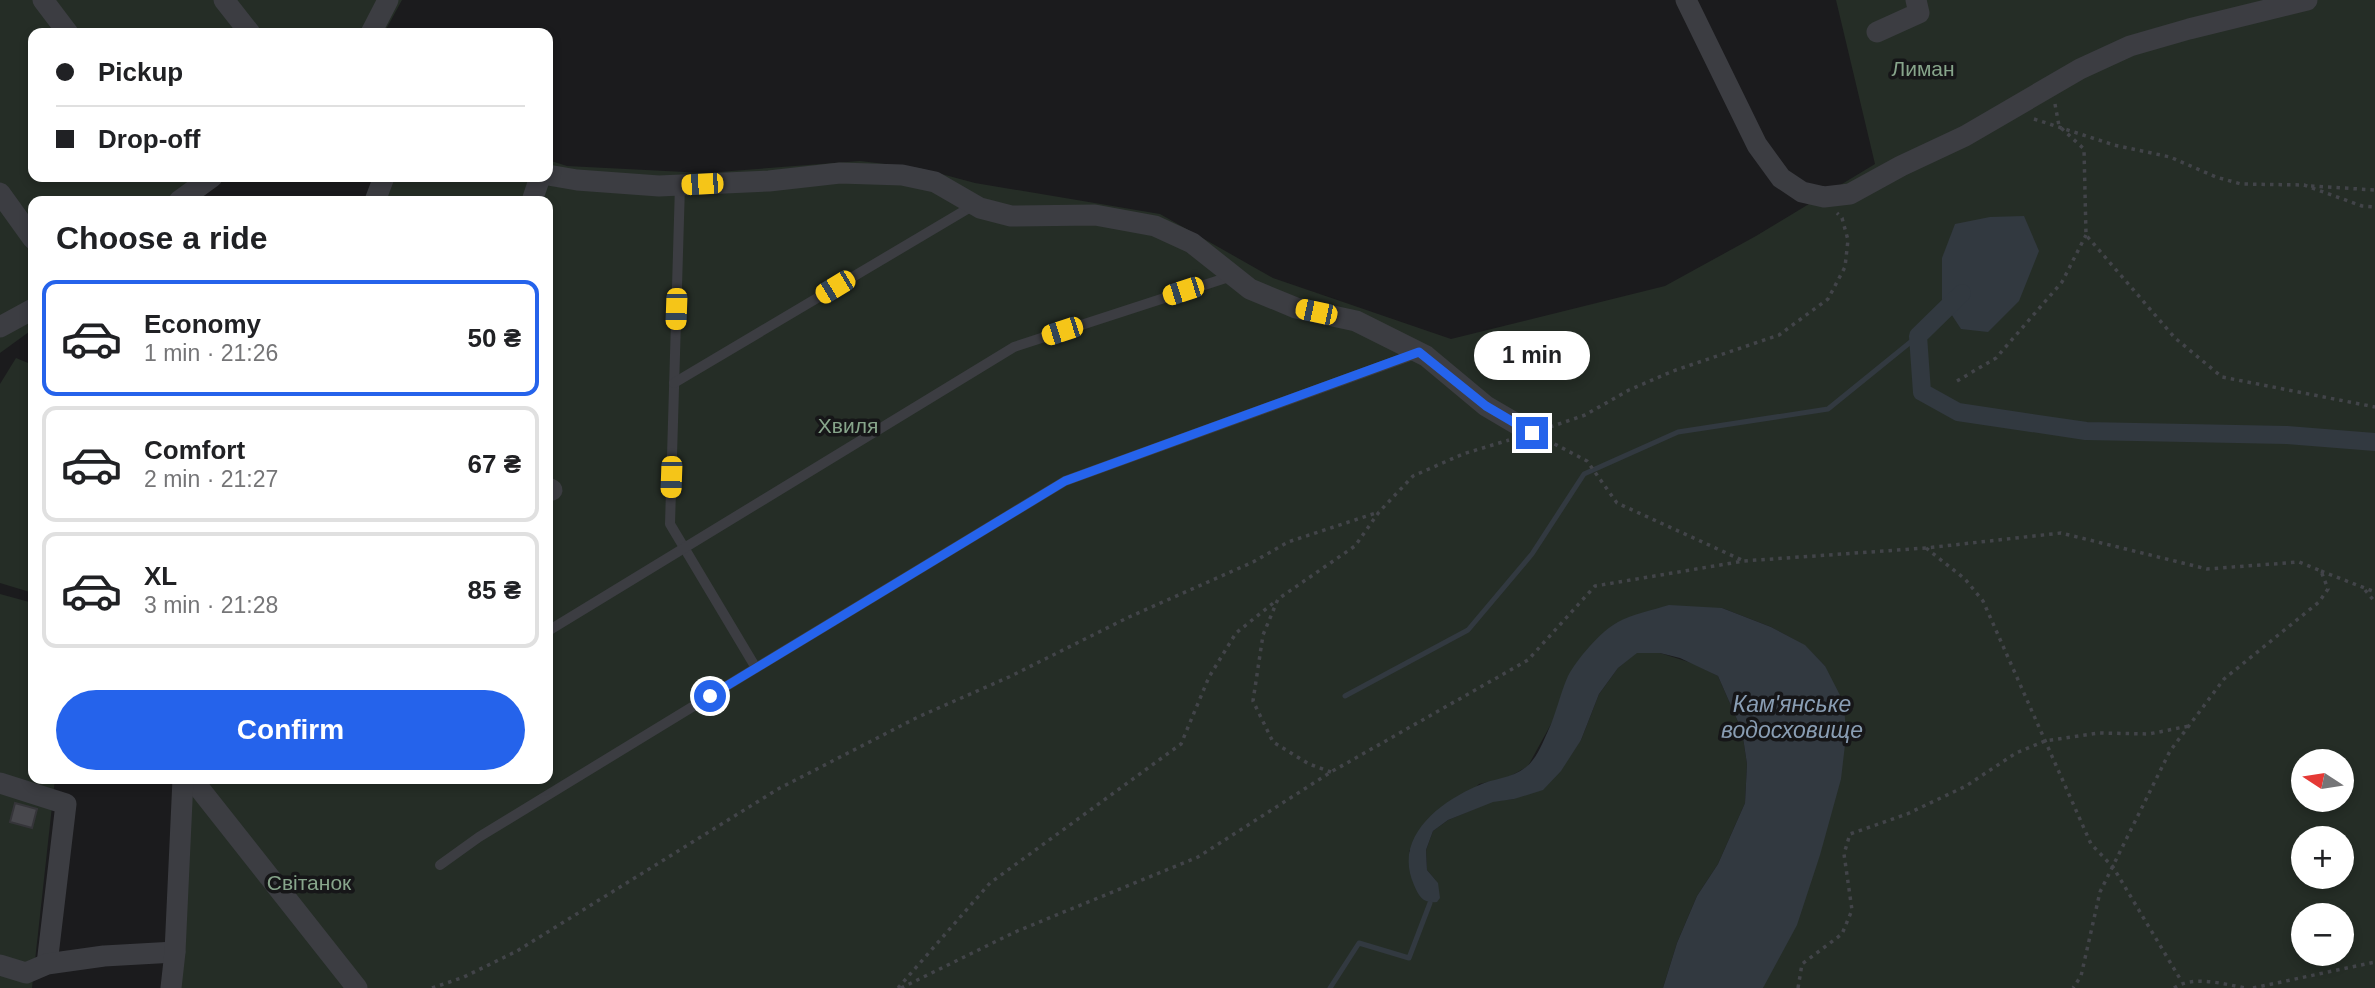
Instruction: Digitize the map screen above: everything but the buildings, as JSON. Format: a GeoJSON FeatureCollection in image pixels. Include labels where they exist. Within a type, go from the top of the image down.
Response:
{"type":"FeatureCollection","features":[{"type":"Feature","properties":{"kind":"street"},"geometry":{"type":"LineString","coordinates":[[43,0],[64,28]]}},
{"type":"Feature","properties":{"kind":"street"},"geometry":{"type":"LineString","coordinates":[[224,0],[246,28]]}},
{"type":"Feature","properties":{"kind":"street"},"geometry":{"type":"LineString","coordinates":[[374,28],[388,0]]}},
{"type":"Feature","properties":{"kind":"street"},"geometry":{"type":"LineString","coordinates":[[1686,0],[1756,145],[1781,178],[1802,192],[1825,197],[1850,194],[1965,136],[2080,69],[2130,46],[2307,0]]}},
{"type":"Feature","properties":{"kind":"street"},"geometry":{"type":"LineString","coordinates":[[1877,32],[1919,13],[1916,0]]}},
{"type":"Feature","properties":{"kind":"street"},"geometry":{"type":"LineString","coordinates":[[553,176],[659,186],[769,181],[840,173],[902,175],[935,183],[980,208],[1011,216],[1095,215],[1155,226],[1192,243],[1250,289],[1296,308],[1356,321],[1419,352],[1486,406],[1532,433]]}},
{"type":"Feature","properties":{"kind":"street"},"geometry":{"type":"LineString","coordinates":[[182,190],[200,182]]}},
{"type":"Feature","properties":{"kind":"street"},"geometry":{"type":"LineString","coordinates":[[0,193],[28,232]]}},
{"type":"Feature","properties":{"kind":"street"},"geometry":{"type":"LineString","coordinates":[[0,327],[28,312]]}},
{"type":"Feature","properties":{"kind":"street"},"geometry":{"type":"LineString","coordinates":[[0,783],[66,804],[47,964]]}},
{"type":"Feature","properties":{"kind":"street"},"geometry":{"type":"LineString","coordinates":[[171,988],[183,784]]}},
{"type":"Feature","properties":{"kind":"street"},"geometry":{"type":"LineString","coordinates":[[196,784],[357,988]]}},
{"type":"Feature","properties":{"kind":"street"},"geometry":{"type":"LineString","coordinates":[[0,965],[26,973],[47,964],[104,956],[175,952]]}},
{"type":"Feature","properties":{"kind":"lane"},"geometry":{"type":"LineString","coordinates":[[680,185],[670,524],[756,668]]}},
{"type":"Feature","properties":{"kind":"lane"},"geometry":{"type":"LineString","coordinates":[[674,383],[974,205]]}},
{"type":"Feature","properties":{"kind":"lane"},"geometry":{"type":"LineString","coordinates":[[553,628],[1014,347],[1232,276]]}},
{"type":"Feature","properties":{"kind":"lane"},"geometry":{"type":"LineString","coordinates":[[440,865],[479,836],[1065,481],[1419,352]]}},
{"type":"Feature","properties":{"kind":"path"},"geometry":{"type":"LineString","coordinates":[[1957,381],[1996,358],[2062,282],[2087,235],[2084,149],[2059,126],[2052,85]]}},
{"type":"Feature","properties":{"kind":"path"},"geometry":{"type":"LineString","coordinates":[[2005,112],[2059,126],[2115,145],[2170,157],[2216,177],[2241,184],[2375,190]]}},
{"type":"Feature","properties":{"kind":"path"},"geometry":{"type":"LineString","coordinates":[[2304,186],[2361,206],[2375,207]]}},
{"type":"Feature","properties":{"kind":"path"},"geometry":{"type":"LineString","coordinates":[[900,988],[990,883],[1181,744],[1209,677],[1236,633],[1278,599],[1355,546],[1379,512],[1413,477],[1463,454],[1585,415],[1629,390],[1673,371],[1779,335],[1828,299],[1844,267],[1847,240],[1842,218],[1825,197]]}},
{"type":"Feature","properties":{"kind":"path"},"geometry":{"type":"LineString","coordinates":[[2087,235],[2175,338],[2222,377],[2375,407]]}},
{"type":"Feature","properties":{"kind":"path"},"geometry":{"type":"LineString","coordinates":[[1532,433],[1587,461],[1617,503],[1744,561]]}},
{"type":"Feature","properties":{"kind":"path"},"geometry":{"type":"LineString","coordinates":[[432,988],[464,977],[517,951],[778,789],[918,716],[1009,677],[1129,617],[1253,562],[1288,542],[1379,512]]}},
{"type":"Feature","properties":{"kind":"path"},"geometry":{"type":"LineString","coordinates":[[900,988],[1015,932],[1198,857],[1331,772],[1528,660],[1595,586],[1744,561],[1926,548],[2061,533],[2207,569],[2299,562],[2375,592]]}},
{"type":"Feature","properties":{"kind":"path"},"geometry":{"type":"LineString","coordinates":[[1926,548],[1965,579],[1983,601],[2091,845],[2113,867],[2182,982]]}},
{"type":"Feature","properties":{"kind":"path"},"geometry":{"type":"LineString","coordinates":[[2073,988],[2081,976],[2100,892],[2171,751],[2224,679],[2319,602],[2328,589],[2321,571]]}},
{"type":"Feature","properties":{"kind":"path"},"geometry":{"type":"LineString","coordinates":[[2364,588],[2375,602]]}},
{"type":"Feature","properties":{"kind":"path"},"geometry":{"type":"LineString","coordinates":[[1278,599],[1263,635],[1253,701],[1273,741],[1310,764],[1331,772]]}},
{"type":"Feature","properties":{"kind":"path"},"geometry":{"type":"LineString","coordinates":[[1798,988],[1802,964],[1842,934],[1852,910],[1844,854],[1850,834],[1907,814],[1966,786],[2016,753],[2045,741],[2099,733],[2149,734],[2189,726]]}},
{"type":"Feature","properties":{"kind":"path"},"geometry":{"type":"LineString","coordinates":[[2253,988],[2375,962]]}},
{"type":"Feature","properties":{"kind":"path"},"geometry":{"type":"LineString","coordinates":[[2174,988],[2182,982],[2215,982],[2245,988]]}},
{"type":"Feature","properties":{"kind":"green space"},"geometry":{"type":"Polygon","coordinates":[[[0,0],[402,0],[387,28],[28,28],[28,182],[197,182],[178,196],[28,196],[28,333],[0,353],[0,0]]]}},
{"type":"Feature","properties":{"kind":"green space"},"geometry":{"type":"Polygon","coordinates":[[[1836,0],[2375,0],[2375,988],[1763,988],[1825,666],[1804,645],[1771,627],[1722,608],[1569,675],[1556,715],[1528,766],[1507,778],[1479,784],[1409,851],[1438,883],[1427,870],[1426,850],[1433,831],[1448,820],[1493,801],[1514,799],[1581,740],[1599,694],[1618,668],[1637,652],[1660,653],[1695,664],[1718,676],[1742,731],[1747,764],[1745,803],[1718,864],[1697,896],[1677,943],[1663,988],[176,988],[178,784],[553,784],[553,196],[374,196],[380,182],[553,182],[553,162],[567,166],[705,173],[860,161],[919,168],[975,183],[1160,214],[1273,278],[1451,339],[1665,286],[1756,236],[1875,164],[1836,0]]]}},
{"type":"Feature","properties":{"kind":"green space"},"geometry":{"type":"Polygon","coordinates":[[[16,358],[28,363],[28,591],[0,583],[0,384],[16,358]]]}},
{"type":"Feature","properties":{"kind":"green space"},"geometry":{"type":"Polygon","coordinates":[[[0,594],[28,602],[28,784],[54,784],[32,988],[0,988],[0,594]]]}},
{"type":"Feature","properties":{"kind":"water"},"geometry":{"type":"Polygon","coordinates":[[[2024,216],[2039,251],[2019,301],[1988,332],[1961,329],[1942,300],[1942,258],[1955,224],[1990,217],[2024,216]]]}},
{"type":"Feature","properties":{"kind":"water","name":"Кам'янське водосховище"},"geometry":{"type":"Polygon","coordinates":[[[1669,605],[1722,608],[1771,627],[1805,645],[1825,666],[1844,703],[1846,736],[1841,779],[1820,855],[1797,925],[1763,988],[1663,988],[1677,943],[1697,896],[1718,864],[1745,803],[1747,764],[1742,731],[1718,676],[1680,658],[1660,653],[1637,653],[1618,668],[1599,694],[1581,740],[1561,771],[1543,790],[1493,802],[1448,820],[1433,831],[1426,850],[1427,870],[1438,883],[1440,898],[1437,902],[1425,901],[1420,896],[1409,868],[1414,838],[1434,812],[1462,793],[1483,783],[1514,774],[1533,760],[1551,724],[1568,676],[1597,639],[1611,626],[1624,619],[1669,605]]]}},
{"type":"Feature","properties":{"kind":"waterway"},"geometry":{"type":"LineString","coordinates":[[1962,293],[1918,336],[1922,392],[1958,412],[2086,431],[2287,435],[2375,442]]}},
{"type":"Feature","properties":{"kind":"waterway"},"geometry":{"type":"LineString","coordinates":[[1345,696],[1468,630],[1532,554],[1584,474],[1678,432],[1828,409],[1918,336]]}},
{"type":"Feature","properties":{"kind":"waterway"},"geometry":{"type":"LineString","coordinates":[[1330,988],[1359,943],[1409,958],[1430,903]]}},
{"type":"Feature","properties":{"kind":"route"},"geometry":{"type":"LineString","coordinates":[[710,696],[1065,481],[1419,352],[1486,406],[1532,433]]}},
{"type":"Feature","properties":{"kind":"park label","name":"Лиман"},"geometry":{"type":"Point","coordinates":[1923,69]}},
{"type":"Feature","properties":{"kind":"park label","name":"Хвиля"},"geometry":{"type":"Point","coordinates":[848,426]}},
{"type":"Feature","properties":{"kind":"park label","name":"Світанок"},"geometry":{"type":"Point","coordinates":[309,883]}}]}
